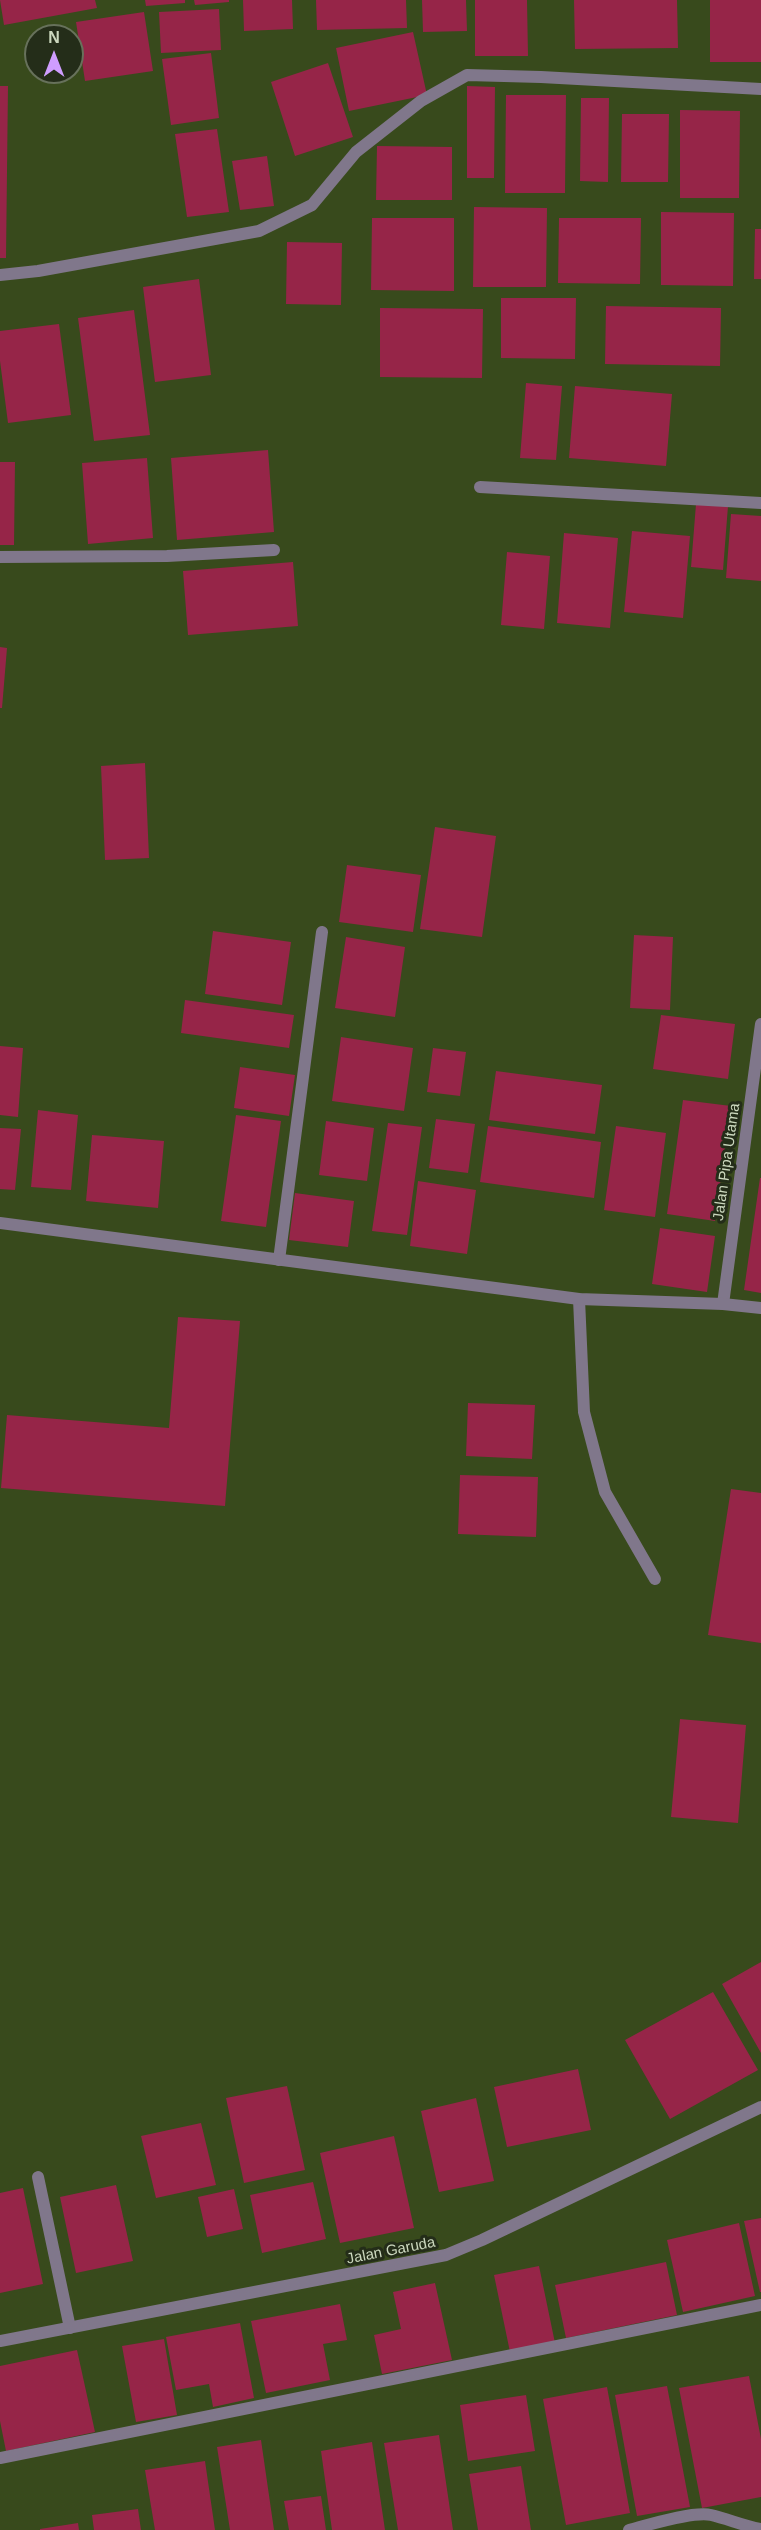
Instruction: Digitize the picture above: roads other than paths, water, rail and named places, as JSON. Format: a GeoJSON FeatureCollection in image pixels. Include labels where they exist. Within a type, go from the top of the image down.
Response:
{"type":"FeatureCollection","features":[{"type":"Feature","properties":{"kind":"street"},"geometry":{"type":"LineString","coordinates":[[0,275],[38,271],[259,231],[312,205],[356,152],[421,101],[467,75],[716,85],[761,89]]}},
{"type":"Feature","properties":{"kind":"street"},"geometry":{"type":"LineString","coordinates":[[480,488],[761,503]]}},
{"type":"Feature","properties":{"kind":"street"},"geometry":{"type":"LineString","coordinates":[[0,557],[167,556],[274,550]]}},
{"type":"Feature","properties":{"kind":"street"},"geometry":{"type":"LineString","coordinates":[[279,1260],[322,932]]}},
{"type":"Feature","properties":{"kind":"street","name":"Jalan Pipa Utama"},"geometry":{"type":"LineString","coordinates":[[723,1304],[761,1024]]}},
{"type":"Feature","properties":{"kind":"street"},"geometry":{"type":"LineString","coordinates":[[0,1223],[579,1299],[723,1304],[761,1308]]}},
{"type":"Feature","properties":{"kind":"street"},"geometry":{"type":"LineString","coordinates":[[579,1299],[584,1412],[605,1492],[655,1580]]}},
{"type":"Feature","properties":{"kind":"street","name":"Jalan Garuda"},"geometry":{"type":"LineString","coordinates":[[0,2341],[446,2255],[761,2107]]}},
{"type":"Feature","properties":{"kind":"street"},"geometry":{"type":"LineString","coordinates":[[38,2177],[70,2328]]}},
{"type":"Feature","properties":{"kind":"street"},"geometry":{"type":"LineString","coordinates":[[0,2458],[761,2306]]}},
{"type":"Feature","properties":{"kind":"street"},"geometry":{"type":"LineString","coordinates":[[628,2530],[682,2517],[709,2514],[743,2526],[761,2529]]}}]}
